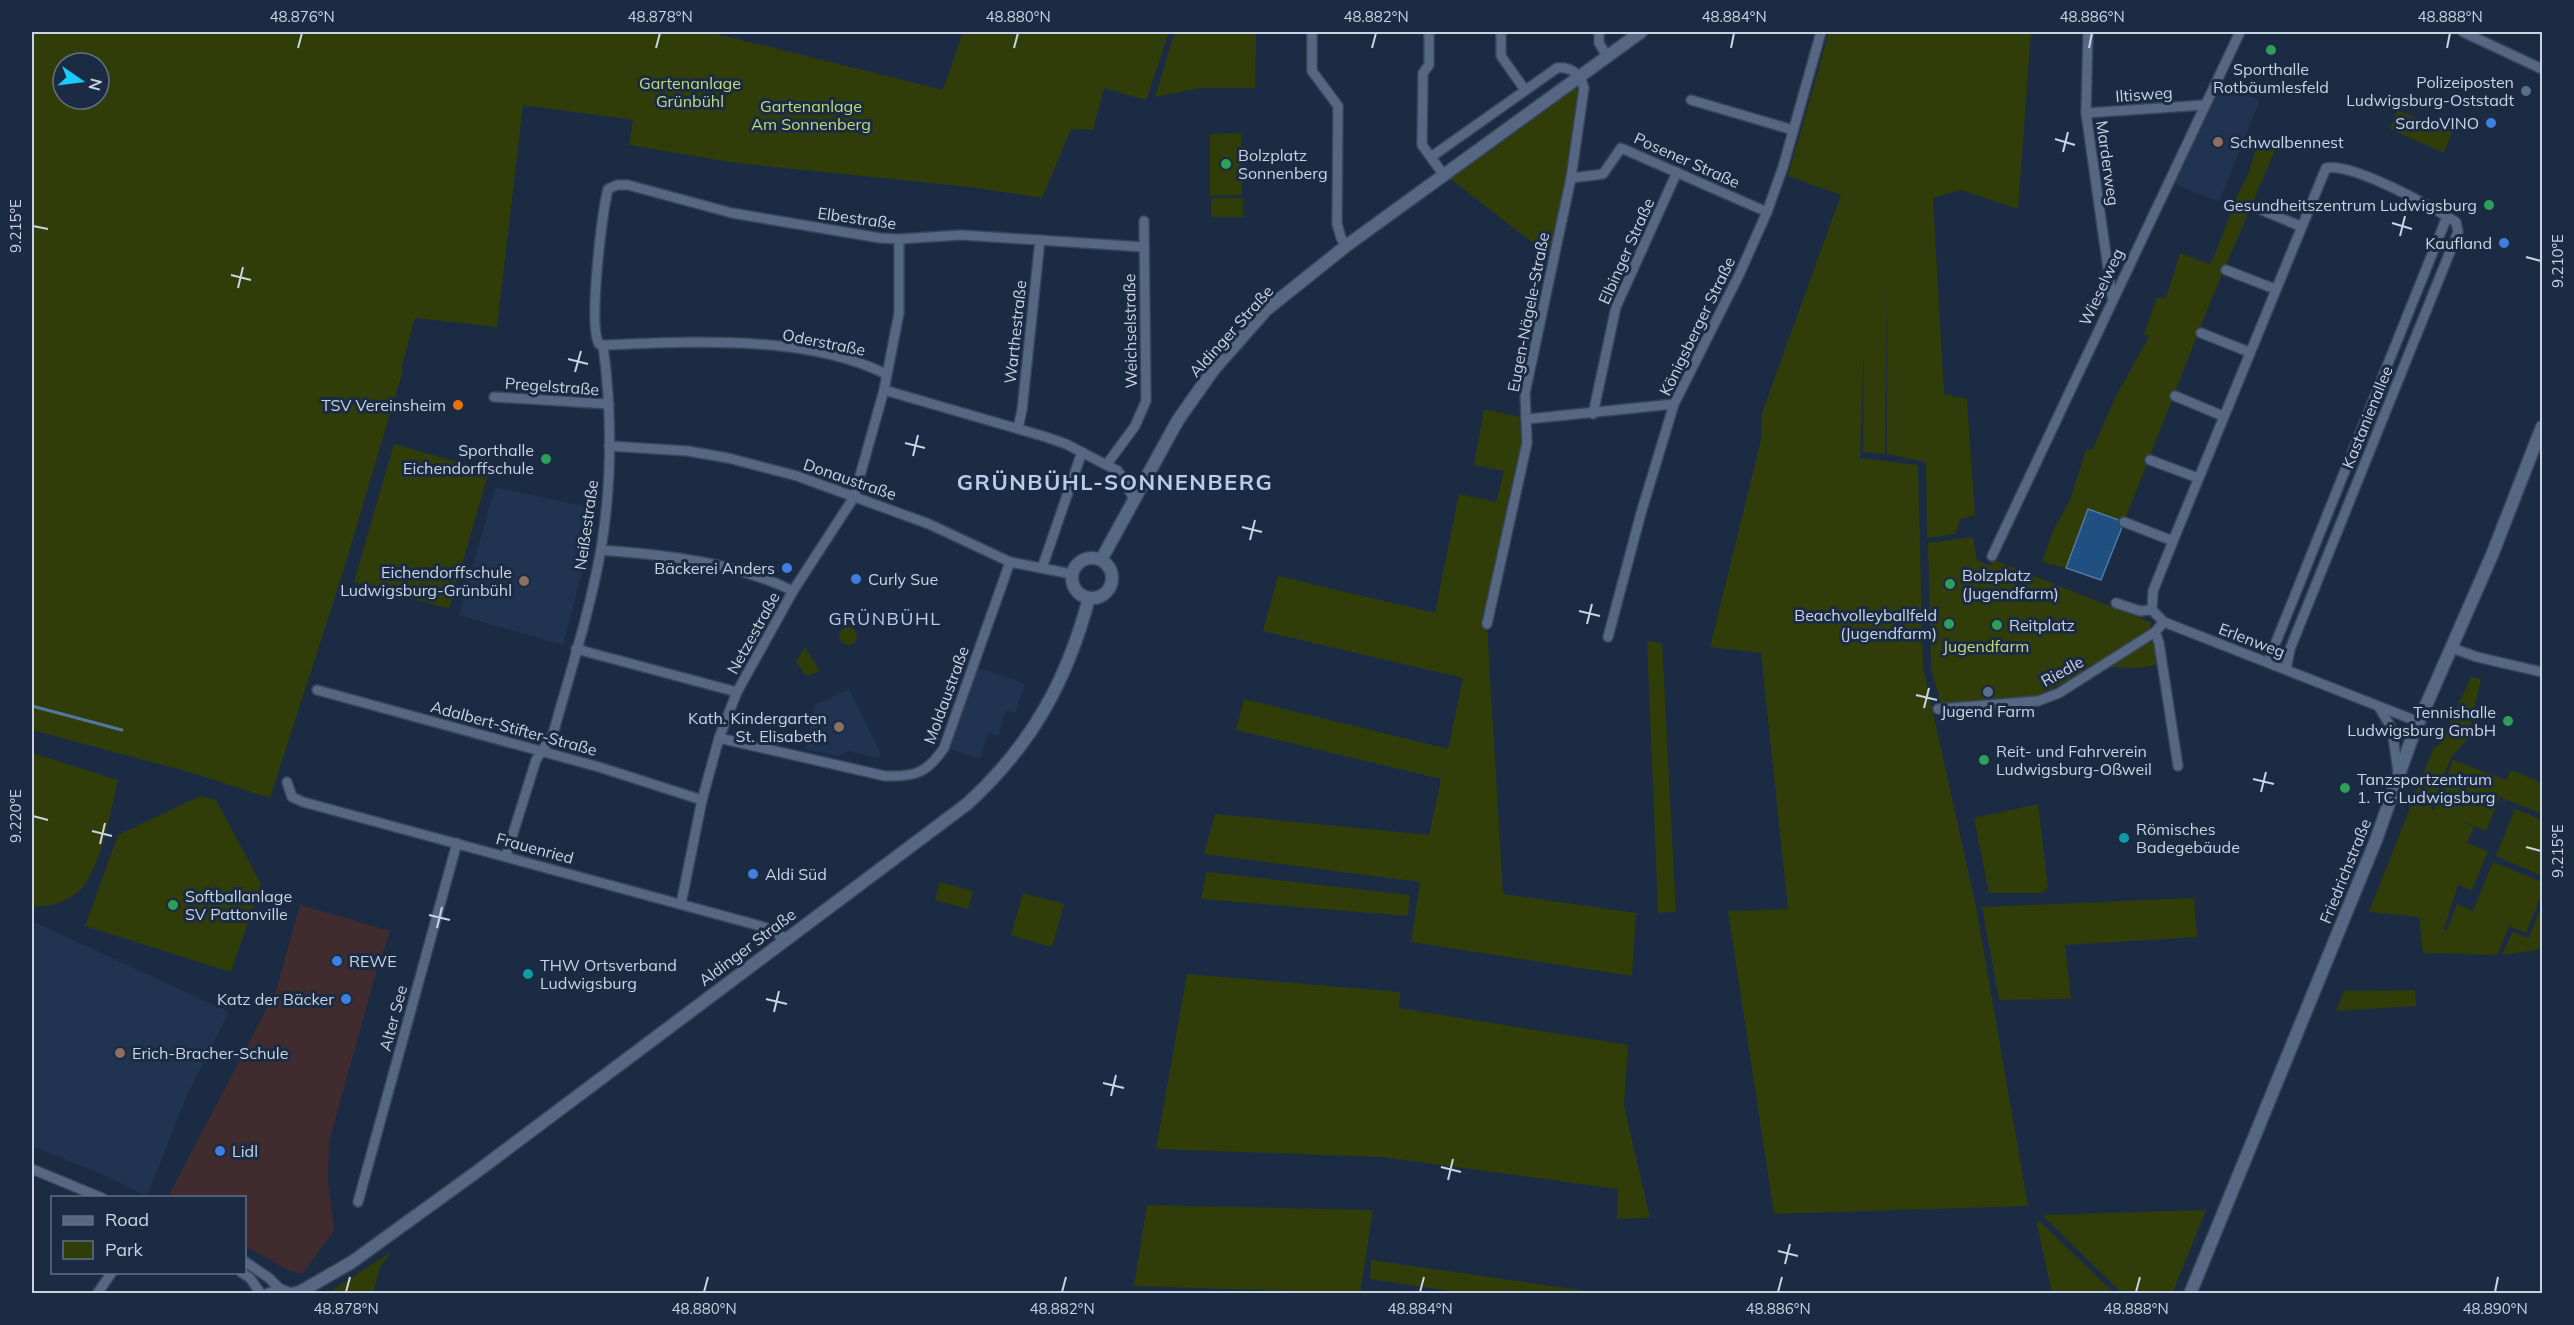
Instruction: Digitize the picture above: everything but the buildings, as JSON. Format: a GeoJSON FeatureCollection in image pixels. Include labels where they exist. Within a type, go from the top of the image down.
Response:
{"type":"FeatureCollection","features":[{"type":"Feature","properties":{"kind":"main road","name":"Aldinger Straße"},"geometry":{"type":"LineString","coordinates":[[1101,560],[1178,420],[1215,369],[1266,310],[1346,246],[1443,174],[1641,32]]}},
{"type":"Feature","properties":{"kind":"main road","name":"Friedrichstraße"},"geometry":{"type":"LineString","coordinates":[[2190,1293],[2368,860],[2419,722],[2492,555],[2542,427]]}},
{"type":"Feature","properties":{"kind":"main road"},"geometry":{"type":"LineString","coordinates":[[1095,558],[1101,560],[1110,571],[1111,585],[1100,597],[1089,598],[1077,592],[1071,580],[1078,563],[1095,558]]}},
{"type":"Feature","properties":{"kind":"main road","name":"Aldinger Straße"},"geometry":{"type":"LineString","coordinates":[[352,1262],[475,1173],[785,938],[967,804],[1000,772],[1040,718],[1066,670],[1089,598]]}},
{"type":"Feature","properties":{"kind":"main road"},"geometry":{"type":"LineString","coordinates":[[269,1293],[300,1292],[352,1262]]}},
{"type":"Feature","properties":{"kind":"main road"},"geometry":{"type":"LineString","coordinates":[[317,1293],[352,1262]]}},
{"type":"Feature","properties":{"kind":"street"},"geometry":{"type":"LineString","coordinates":[[1312,32],[1312,71],[1338,106],[1337,224],[1346,246]]}},
{"type":"Feature","properties":{"kind":"street"},"geometry":{"type":"LineString","coordinates":[[1429,32],[1429,65],[1423,73],[1422,145],[1443,174]]}},
{"type":"Feature","properties":{"kind":"street"},"geometry":{"type":"LineString","coordinates":[[1501,32],[1501,56],[1525,90]]}},
{"type":"Feature","properties":{"kind":"street"},"geometry":{"type":"LineString","coordinates":[[1599,32],[1599,43],[1607,56]]}},
{"type":"Feature","properties":{"kind":"street","name":"Königsberger Straße"},"geometry":{"type":"LineString","coordinates":[[1608,637],[1641,513],[1674,404],[1739,275],[1767,212],[1794,130],[1821,32]]}},
{"type":"Feature","properties":{"kind":"street","name":"Marderweg"},"geometry":{"type":"LineString","coordinates":[[2088,32],[2086,113],[2112,298]]}},
{"type":"Feature","properties":{"kind":"street","name":"Wieselweg"},"geometry":{"type":"LineString","coordinates":[[1992,556],[2112,298],[2240,32]]}},
{"type":"Feature","properties":{"kind":"street"},"geometry":{"type":"LineString","coordinates":[[2463,32],[2478,35],[2542,69]]}},
{"type":"Feature","properties":{"kind":"street"},"geometry":{"type":"LineString","coordinates":[[1431,157],[1557,68],[1566,67],[1579,78]]}},
{"type":"Feature","properties":{"kind":"street","name":"Eugen-Nägele-Straße"},"geometry":{"type":"LineString","coordinates":[[1487,624],[1527,443],[1528,419],[1525,393],[1571,178],[1584,88],[1579,78]]}},
{"type":"Feature","properties":{"kind":"street"},"geometry":{"type":"LineString","coordinates":[[1691,100],[1794,130]]}},
{"type":"Feature","properties":{"kind":"street","name":"Iltisweg"},"geometry":{"type":"LineString","coordinates":[[2086,113],[2204,105]]}},
{"type":"Feature","properties":{"kind":"street","name":"Posener Straße"},"geometry":{"type":"LineString","coordinates":[[1571,178],[1603,174],[1621,148],[1767,212]]}},
{"type":"Feature","properties":{"kind":"street"},"geometry":{"type":"LineString","coordinates":[[2116,603],[2140,611],[2152,610],[2153,591],[2300,226],[2326,168],[2331,167],[2395,188],[2447,217]]}},
{"type":"Feature","properties":{"kind":"street","name":"Elbinger Straße"},"geometry":{"type":"LineString","coordinates":[[1593,414],[1616,307],[1677,172]]}},
{"type":"Feature","properties":{"kind":"street","name":"Elbestraße"},"geometry":{"type":"LineString","coordinates":[[608,189],[617,185],[628,185],[732,213],[899,239],[961,235],[1144,246]]}},
{"type":"Feature","properties":{"kind":"street","name":"Neißestraße"},"geometry":{"type":"LineString","coordinates":[[506,856],[536,760],[553,734],[601,550],[608,498],[609,404],[603,345],[598,344],[595,338],[597,277],[604,204],[608,189]]}},
{"type":"Feature","properties":{"kind":"street"},"geometry":{"type":"LineString","coordinates":[[2252,206],[2300,226]]}},
{"type":"Feature","properties":{"kind":"street","name":"Kastanienallee"},"geometry":{"type":"LineString","coordinates":[[2268,662],[2447,217],[2456,222],[2458,232],[2290,649],[2286,669]]}},
{"type":"Feature","properties":{"kind":"street","name":"Weichselstraße"},"geometry":{"type":"LineString","coordinates":[[1107,464],[1135,426],[1146,401],[1144,221]]}},
{"type":"Feature","properties":{"kind":"street"},"geometry":{"type":"LineString","coordinates":[[899,239],[899,313],[884,390],[1047,436],[1107,464],[1123,478],[1134,500]]}},
{"type":"Feature","properties":{"kind":"street","name":"Warthestraße"},"geometry":{"type":"LineString","coordinates":[[1018,428],[1025,387],[1040,240]]}},
{"type":"Feature","properties":{"kind":"street"},"geometry":{"type":"LineString","coordinates":[[2226,270],[2275,289]]}},
{"type":"Feature","properties":{"kind":"street"},"geometry":{"type":"LineString","coordinates":[[2402,328],[2417,334]]}},
{"type":"Feature","properties":{"kind":"street"},"geometry":{"type":"LineString","coordinates":[[2201,333],[2249,352]]}},
{"type":"Feature","properties":{"kind":"street","name":"Oderstraße"},"geometry":{"type":"LineString","coordinates":[[603,345],[711,342],[765,345],[841,358],[866,364],[886,374]]}},
{"type":"Feature","properties":{"kind":"street","name":"Netzestraße"},"geometry":{"type":"LineString","coordinates":[[681,904],[702,800],[719,738],[737,692],[793,591],[854,497],[884,390]]}},
{"type":"Feature","properties":{"kind":"street"},"geometry":{"type":"LineString","coordinates":[[2175,396],[2223,416]]}},
{"type":"Feature","properties":{"kind":"street","name":"Pregelstraße"},"geometry":{"type":"LineString","coordinates":[[494,397],[609,404]]}},
{"type":"Feature","properties":{"kind":"street"},"geometry":{"type":"LineString","coordinates":[[1528,419],[1674,404]]}},
{"type":"Feature","properties":{"kind":"street","name":"Donaustraße"},"geometry":{"type":"LineString","coordinates":[[609,446],[688,451],[728,458],[797,476],[929,524],[1010,562],[1072,574]]}},
{"type":"Feature","properties":{"kind":"street"},"geometry":{"type":"LineString","coordinates":[[1042,568],[1082,452]]}},
{"type":"Feature","properties":{"kind":"street"},"geometry":{"type":"LineString","coordinates":[[2150,460],[2198,478]]}},
{"type":"Feature","properties":{"kind":"street"},"geometry":{"type":"LineString","coordinates":[[2330,505],[2345,512]]}},
{"type":"Feature","properties":{"kind":"street"},"geometry":{"type":"LineString","coordinates":[[2124,522],[2173,541]]}},
{"type":"Feature","properties":{"kind":"street"},"geometry":{"type":"LineString","coordinates":[[601,550],[693,560],[753,575],[793,591]]}},
{"type":"Feature","properties":{"kind":"street","name":"Moldaustraße"},"geometry":{"type":"LineString","coordinates":[[719,738],[885,776],[902,777],[920,772],[932,765],[944,748],[1010,562]]}},
{"type":"Feature","properties":{"kind":"street","name":"Erlenweg"},"geometry":{"type":"LineString","coordinates":[[2152,610],[2164,622],[2419,722]]}},
{"type":"Feature","properties":{"kind":"street","name":"Riedle"},"geometry":{"type":"LineString","coordinates":[[1938,709],[2038,701],[2059,693],[2155,632],[2164,622]]}},
{"type":"Feature","properties":{"kind":"street"},"geometry":{"type":"LineString","coordinates":[[2155,632],[2159,644],[2178,766]]}},
{"type":"Feature","properties":{"kind":"street"},"geometry":{"type":"LineString","coordinates":[[2452,648],[2477,657],[2542,672]]}},
{"type":"Feature","properties":{"kind":"street"},"geometry":{"type":"LineString","coordinates":[[576,649],[737,692]]}},
{"type":"Feature","properties":{"kind":"street","name":"Adalbert-Stifter-Straße"},"geometry":{"type":"LineString","coordinates":[[318,690],[543,752],[702,800]]}},
{"type":"Feature","properties":{"kind":"street"},"geometry":{"type":"LineString","coordinates":[[2379,707],[2392,729],[2399,773]]}},
{"type":"Feature","properties":{"kind":"street","name":"Frauenried"},"geometry":{"type":"LineString","coordinates":[[286,782],[292,797],[303,802],[764,927],[785,938]]}},
{"type":"Feature","properties":{"kind":"street","name":"Alter See"},"geometry":{"type":"LineString","coordinates":[[358,1202],[457,843]]}},
{"type":"Feature","properties":{"kind":"street"},"geometry":{"type":"LineString","coordinates":[[32,1169],[100,1196]]}},
{"type":"Feature","properties":{"kind":"street"},"geometry":{"type":"LineString","coordinates":[[246,1262],[288,1293]]}},
{"type":"Feature","properties":{"kind":"street"},"geometry":{"type":"LineString","coordinates":[[97,1293],[111,1274]]}},
{"type":"Feature","properties":{"kind":"street"},"geometry":{"type":"LineString","coordinates":[[244,1274],[250,1278],[261,1293]]}},
{"type":"Feature","properties":{"kind":"shaded area","name":"Schwalbennest"},"geometry":{"type":"Polygon","coordinates":[[[2220,83],[2260,100],[2219,202],[2174,184],[2220,83]]]}},
{"type":"Feature","properties":{"kind":"shaded area","name":"Eichendorffschule Ludwigsburg-Grünbühl"},"geometry":{"type":"Polygon","coordinates":[[[495,487],[592,508],[587,554],[563,645],[459,615],[495,487]]]}},
{"type":"Feature","properties":{"kind":"shaded area"},"geometry":{"type":"Polygon","coordinates":[[[2088,509],[2124,522],[2101,580],[2066,568],[2088,509]]]}},
{"type":"Feature","properties":{"kind":"shaded area"},"geometry":{"type":"Polygon","coordinates":[[[978,668],[1025,684],[1015,713],[1006,710],[998,736],[988,733],[980,759],[950,749],[978,668]]]}},
{"type":"Feature","properties":{"kind":"shaded area","name":"Kath. Kindergarten St. Elisabeth"},"geometry":{"type":"Polygon","coordinates":[[[849,689],[881,754],[877,758],[848,751],[838,756],[805,749],[815,705],[849,689]]]}},
{"type":"Feature","properties":{"kind":"shaded area"},"geometry":{"type":"Polygon","coordinates":[[[300,905],[390,931],[373,983],[329,1142],[328,1181],[334,1231],[302,1274],[290,1271],[246,1247],[246,1196],[169,1196],[276,991],[300,905]]]}},
{"type":"Feature","properties":{"kind":"shaded area","name":"Erich-Bracher-Schule"},"geometry":{"type":"Polygon","coordinates":[[[32,921],[229,1012],[187,1095],[147,1196],[111,1178],[32,1146],[32,921]]]}},
{"type":"Feature","properties":{"kind":"green space"},"geometry":{"type":"Polygon","coordinates":[[[32,32],[709,32],[943,90],[963,32],[1169,32],[1146,100],[1104,88],[1093,130],[1071,129],[1042,198],[970,187],[736,163],[629,145],[633,120],[523,105],[497,327],[415,318],[401,369],[403,370],[342,575],[270,798],[193,773],[32,730],[32,32]]]}},
{"type":"Feature","properties":{"kind":"green space"},"geometry":{"type":"Polygon","coordinates":[[[1175,32],[1256,32],[1255,88],[1200,88],[1155,97],[1175,32]]]}},
{"type":"Feature","properties":{"kind":"green space"},"geometry":{"type":"Polygon","coordinates":[[[1829,32],[2031,32],[2018,209],[1961,190],[1933,198],[1944,394],[1967,399],[1975,515],[1960,519],[1955,534],[1927,538],[1926,462],[1887,454],[1887,283],[1885,454],[1863,452],[1864,345],[1860,458],[1918,465],[1923,668],[1976,907],[2028,1206],[1774,1214],[1728,911],[1788,909],[1761,653],[1710,647],[1761,440],[1762,413],[1841,195],[1788,176],[1829,32]]]}},
{"type":"Feature","properties":{"kind":"green space"},"geometry":{"type":"Polygon","coordinates":[[[1583,83],[1554,259],[1449,178],[1583,83]]]}},
{"type":"Feature","properties":{"kind":"green space"},"geometry":{"type":"Polygon","coordinates":[[[2397,110],[2452,132],[2444,153],[2390,129],[2397,110]]]}},
{"type":"Feature","properties":{"kind":"green space","name":"Bolzplatz Sonnenberg"},"geometry":{"type":"Polygon","coordinates":[[[1241,133],[1242,195],[1210,196],[1210,134],[1241,133]]]}},
{"type":"Feature","properties":{"kind":"green space"},"geometry":{"type":"Polygon","coordinates":[[[2259,136],[2278,143],[2207,310],[2124,522],[2088,509],[2066,568],[2042,562],[2054,529],[2071,498],[2086,450],[2093,449],[2115,398],[2149,337],[2144,334],[2157,297],[2166,298],[2180,253],[2209,264],[2213,259],[2232,205],[2249,173],[2259,136]]]}},
{"type":"Feature","properties":{"kind":"green space"},"geometry":{"type":"Polygon","coordinates":[[[1211,198],[1243,198],[1243,217],[1211,217],[1211,198]]]}},
{"type":"Feature","properties":{"kind":"green space"},"geometry":{"type":"Polygon","coordinates":[[[1484,409],[1528,419],[1487,624],[1503,894],[1636,913],[1632,976],[1411,942],[1420,882],[1204,854],[1215,814],[1429,835],[1441,779],[1236,730],[1244,699],[1448,749],[1463,678],[1263,631],[1278,576],[1435,613],[1459,494],[1496,502],[1504,471],[1474,465],[1484,409]]]}},
{"type":"Feature","properties":{"kind":"green space"},"geometry":{"type":"Polygon","coordinates":[[[394,444],[489,471],[449,609],[354,582],[394,444]]]}},
{"type":"Feature","properties":{"kind":"green space","name":"Jugendfarm"},"geometry":{"type":"Polygon","coordinates":[[[1973,537],[1977,561],[1991,566],[1994,560],[2152,623],[2148,633],[2076,677],[2028,700],[1941,703],[1931,669],[1928,543],[1973,537]]]}},
{"type":"Feature","properties":{"kind":"green space"},"geometry":{"type":"Polygon","coordinates":[[[844,627],[852,627],[857,632],[855,643],[844,645],[839,640],[839,632],[844,627]]]}},
{"type":"Feature","properties":{"kind":"green space"},"geometry":{"type":"Polygon","coordinates":[[[1647,641],[1662,643],[1676,912],[1658,913],[1647,641]]]}},
{"type":"Feature","properties":{"kind":"green space"},"geometry":{"type":"Polygon","coordinates":[[[2148,641],[2157,646],[2160,664],[2140,668],[2108,667],[2148,641]]]}},
{"type":"Feature","properties":{"kind":"green space"},"geometry":{"type":"Polygon","coordinates":[[[805,647],[820,671],[806,676],[796,661],[805,647]]]}},
{"type":"Feature","properties":{"kind":"green space"},"geometry":{"type":"Polygon","coordinates":[[[2471,677],[2481,679],[2467,740],[2451,757],[2431,809],[2434,810],[2453,760],[2506,780],[2511,770],[2542,783],[2542,814],[2500,797],[2486,831],[2454,818],[2474,827],[2467,843],[2488,851],[2472,890],[2458,885],[2444,929],[2447,930],[2457,904],[2473,911],[2493,862],[2542,882],[2542,893],[2526,933],[2509,926],[2497,955],[2423,953],[2419,917],[2369,912],[2434,747],[2440,744],[2471,677]]]}},
{"type":"Feature","properties":{"kind":"green space"},"geometry":{"type":"Polygon","coordinates":[[[32,753],[118,780],[104,838],[87,881],[79,891],[63,901],[32,907],[32,753]]]}},
{"type":"Feature","properties":{"kind":"green space","name":"Softballanlage SV Pattonville"},"geometry":{"type":"Polygon","coordinates":[[[200,796],[216,800],[261,884],[231,972],[85,926],[118,835],[200,796]]]}},
{"type":"Feature","properties":{"kind":"green space"},"geometry":{"type":"Polygon","coordinates":[[[2038,804],[2048,887],[2042,893],[1989,893],[1974,818],[2038,804]]]}},
{"type":"Feature","properties":{"kind":"green space"},"geometry":{"type":"Polygon","coordinates":[[[2515,809],[2542,820],[2542,876],[2496,856],[2515,809]]]}},
{"type":"Feature","properties":{"kind":"green space"},"geometry":{"type":"Polygon","coordinates":[[[1207,872],[1410,895],[1408,916],[1201,899],[1207,872]]]}},
{"type":"Feature","properties":{"kind":"green space"},"geometry":{"type":"Polygon","coordinates":[[[940,882],[973,891],[968,909],[935,900],[940,882]]]}},
{"type":"Feature","properties":{"kind":"green space"},"geometry":{"type":"Polygon","coordinates":[[[1023,893],[1064,904],[1052,947],[1011,935],[1023,893]]]}},
{"type":"Feature","properties":{"kind":"green space"},"geometry":{"type":"Polygon","coordinates":[[[2194,898],[2197,937],[2065,945],[2071,999],[1999,1000],[1982,907],[2194,898]]]}},
{"type":"Feature","properties":{"kind":"green space"},"geometry":{"type":"Polygon","coordinates":[[[2542,905],[2542,949],[2502,955],[2512,932],[2529,938],[2542,905]]]}},
{"type":"Feature","properties":{"kind":"green space"},"geometry":{"type":"Polygon","coordinates":[[[1187,974],[1400,992],[1399,1008],[1628,1045],[1624,1106],[1650,1218],[1617,1219],[1618,1189],[1382,1157],[1156,1149],[1187,974]]]}},
{"type":"Feature","properties":{"kind":"green space"},"geometry":{"type":"Polygon","coordinates":[[[2415,990],[2416,1006],[2336,1011],[2344,991],[2415,990]]]}},
{"type":"Feature","properties":{"kind":"green space"},"geometry":{"type":"Polygon","coordinates":[[[1147,1205],[1373,1210],[1360,1293],[1134,1286],[1147,1205]]]}},
{"type":"Feature","properties":{"kind":"green space"},"geometry":{"type":"Polygon","coordinates":[[[2206,1210],[2172,1294],[2122,1293],[2042,1215],[2206,1210]]]}},
{"type":"Feature","properties":{"kind":"green space"},"geometry":{"type":"Polygon","coordinates":[[[2039,1221],[2114,1293],[2052,1293],[2037,1224],[2039,1221]]]}},
{"type":"Feature","properties":{"kind":"green space"},"geometry":{"type":"Polygon","coordinates":[[[391,1252],[380,1267],[373,1293],[328,1293],[391,1252]]]}},
{"type":"Feature","properties":{"kind":"green space"},"geometry":{"type":"Polygon","coordinates":[[[1371,1260],[1600,1293],[1469,1294],[1370,1279],[1371,1260]]]}},
{"type":"Feature","properties":{"kind":"waterway"},"geometry":{"type":"LineString","coordinates":[[32,706],[122,730]]}},
{"type":"Feature","properties":{"kind":"place","name":"Sporthalle Rotbäumlesfeld"},"geometry":{"type":"Point","coordinates":[2271,50]}},
{"type":"Feature","properties":{"kind":"place","name":"Polizeiposten Ludwigsburg-Oststadt"},"geometry":{"type":"Point","coordinates":[2526,91]}},
{"type":"Feature","properties":{"kind":"place","name":"SardoVINO"},"geometry":{"type":"Point","coordinates":[2491,123]}},
{"type":"Feature","properties":{"kind":"place","name":"Schwalbennest"},"geometry":{"type":"Point","coordinates":[2218,142]}},
{"type":"Feature","properties":{"kind":"place","name":"Bolzplatz Sonnenberg"},"geometry":{"type":"Point","coordinates":[1226,164]}},
{"type":"Feature","properties":{"kind":"place","name":"Gesundheitszentrum Ludwigsburg"},"geometry":{"type":"Point","coordinates":[2489,205]}},
{"type":"Feature","properties":{"kind":"place","name":"Kaufland"},"geometry":{"type":"Point","coordinates":[2504,243]}},
{"type":"Feature","properties":{"kind":"place","name":"TSV Vereinsheim"},"geometry":{"type":"Point","coordinates":[458,405]}},
{"type":"Feature","properties":{"kind":"place","name":"Sporthalle Eichendorffschule"},"geometry":{"type":"Point","coordinates":[546,459]}},
{"type":"Feature","properties":{"kind":"place","name":"Bäckerei Anders"},"geometry":{"type":"Point","coordinates":[787,568]}},
{"type":"Feature","properties":{"kind":"place","name":"Curly Sue"},"geometry":{"type":"Point","coordinates":[856,579]}},
{"type":"Feature","properties":{"kind":"place","name":"Eichendorffschule Ludwigsburg-Grünbühl"},"geometry":{"type":"Point","coordinates":[524,581]}},
{"type":"Feature","properties":{"kind":"place","name":"Bolzplatz (Jugendfarm)"},"geometry":{"type":"Point","coordinates":[1950,584]}},
{"type":"Feature","properties":{"kind":"place","name":"Beachvolleyballfeld (Jugendfarm)"},"geometry":{"type":"Point","coordinates":[1949,624]}},
{"type":"Feature","properties":{"kind":"place","name":"Reitplatz"},"geometry":{"type":"Point","coordinates":[1997,625]}},
{"type":"Feature","properties":{"kind":"place","name":"Jugend Farm"},"geometry":{"type":"Point","coordinates":[1988,692]}},
{"type":"Feature","properties":{"kind":"place","name":"Tennishalle Ludwigsburg GmbH"},"geometry":{"type":"Point","coordinates":[2508,721]}},
{"type":"Feature","properties":{"kind":"place","name":"Kath. Kindergarten St. Elisabeth"},"geometry":{"type":"Point","coordinates":[839,727]}},
{"type":"Feature","properties":{"kind":"place","name":"Reit- und Fahrverein Ludwigsburg-Oßweil"},"geometry":{"type":"Point","coordinates":[1984,760]}},
{"type":"Feature","properties":{"kind":"place","name":"Tanzsportzentrum 1. TC Ludwigsburg"},"geometry":{"type":"Point","coordinates":[2345,788]}},
{"type":"Feature","properties":{"kind":"place","name":"Römisches Badegebäude"},"geometry":{"type":"Point","coordinates":[2124,838]}},
{"type":"Feature","properties":{"kind":"place","name":"Aldi Süd"},"geometry":{"type":"Point","coordinates":[753,874]}},
{"type":"Feature","properties":{"kind":"place","name":"Softballanlage SV Pattonville"},"geometry":{"type":"Point","coordinates":[173,905]}},
{"type":"Feature","properties":{"kind":"place","name":"REWE"},"geometry":{"type":"Point","coordinates":[337,961]}},
{"type":"Feature","properties":{"kind":"place","name":"THW Ortsverband Ludwigsburg"},"geometry":{"type":"Point","coordinates":[528,974]}},
{"type":"Feature","properties":{"kind":"place","name":"Katz der Bäcker"},"geometry":{"type":"Point","coordinates":[346,999]}},
{"type":"Feature","properties":{"kind":"place","name":"Erich-Bracher-Schule"},"geometry":{"type":"Point","coordinates":[120,1053]}},
{"type":"Feature","properties":{"kind":"place","name":"Lidl"},"geometry":{"type":"Point","coordinates":[220,1151]}},
{"type":"Feature","properties":{"kind":"district","name":"GRÜNBÜHL-SONNENBERG"},"geometry":{"type":"Point","coordinates":[1115,482]}},
{"type":"Feature","properties":{"kind":"district","name":"GRÜNBÜHL"},"geometry":{"type":"Point","coordinates":[885,618]}},
{"type":"Feature","properties":{"kind":"park label","name":"Gartenanlage Grünbühl"},"geometry":{"type":"Point","coordinates":[690,92]}},
{"type":"Feature","properties":{"kind":"park label","name":"Gartenanlage Am Sonnenberg"},"geometry":{"type":"Point","coordinates":[811,115]}}]}
